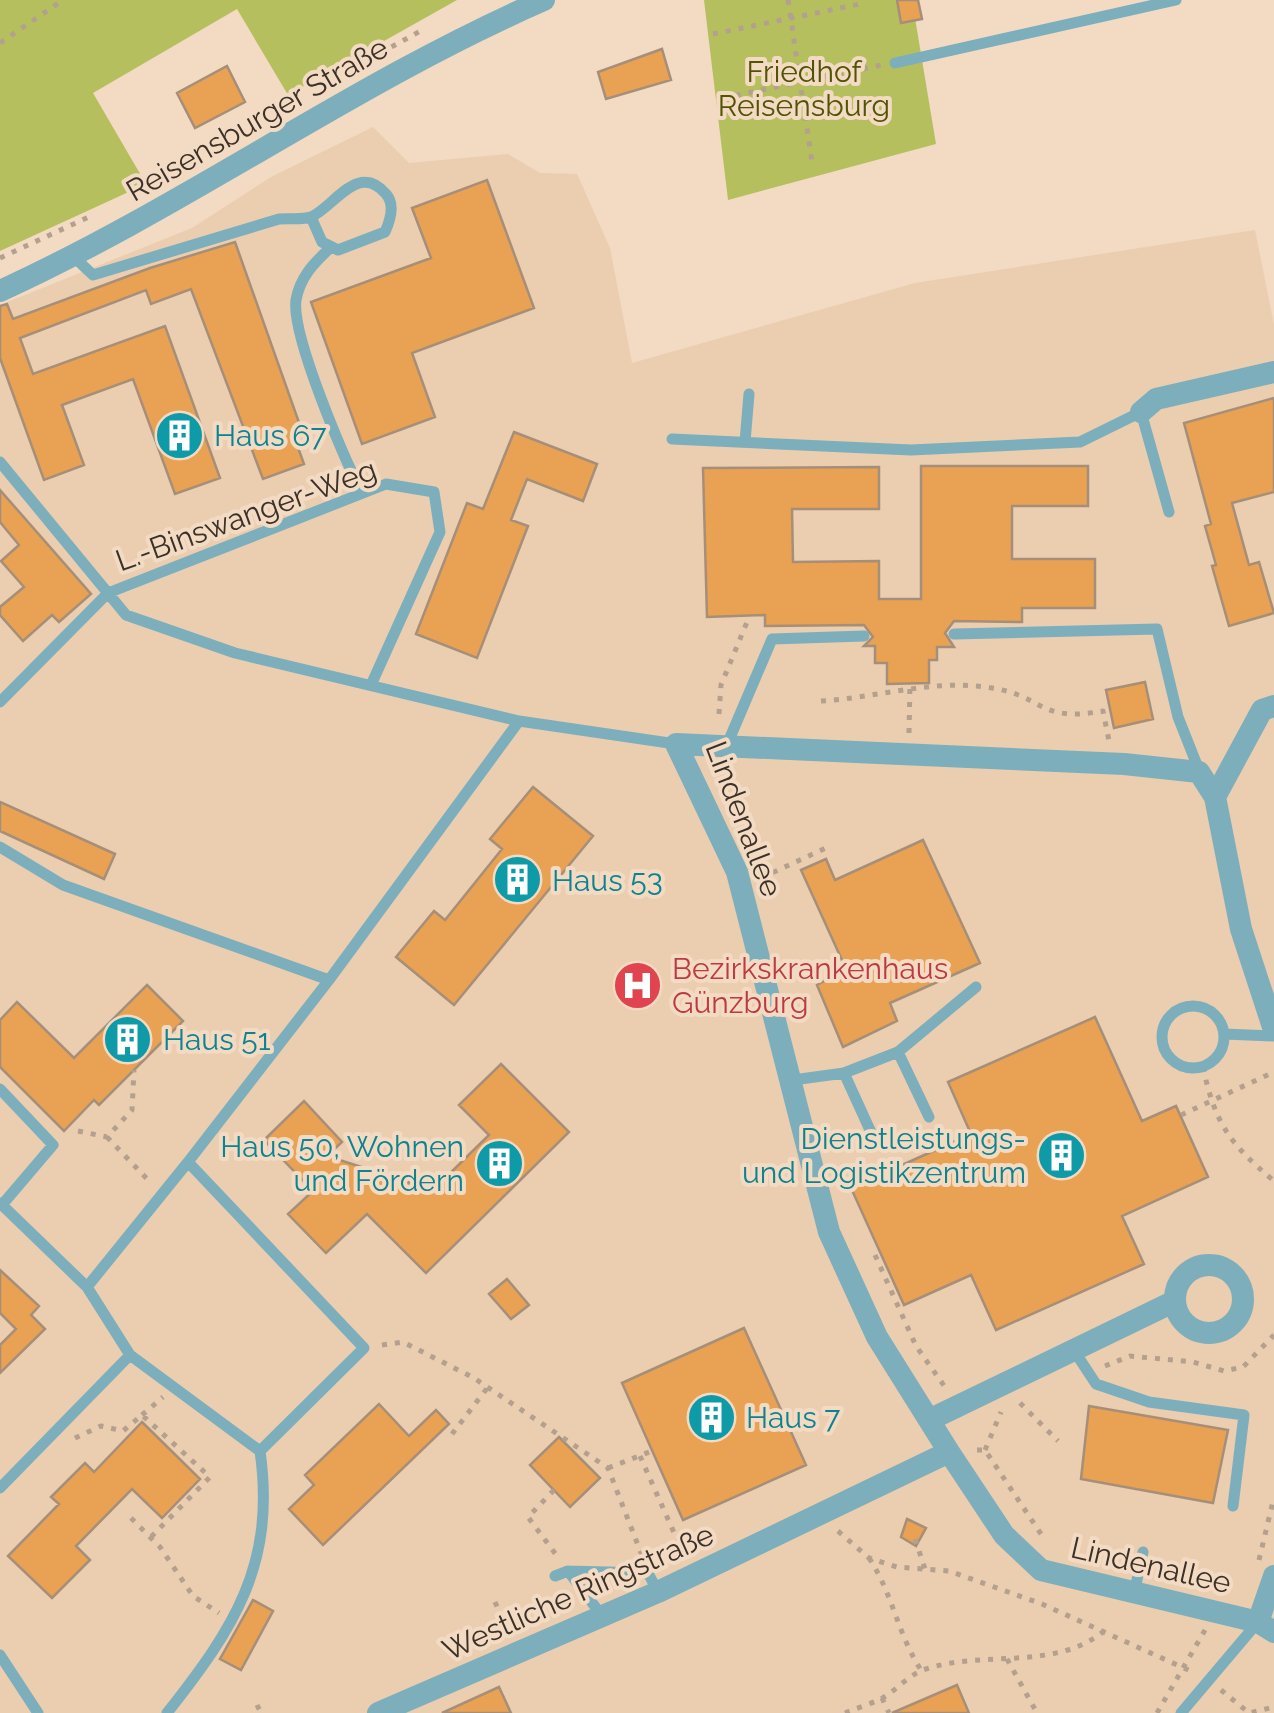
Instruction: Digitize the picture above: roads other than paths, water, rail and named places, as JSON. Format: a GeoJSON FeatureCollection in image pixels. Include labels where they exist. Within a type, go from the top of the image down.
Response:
{"type":"FeatureCollection","features":[{"type":"Feature","properties":{"kind":"street","name":"Reisensburger Straße"},"geometry":{"type":"LineString","coordinates":[[0,291],[74,257],[400,70],[544,0]]}},
{"type":"Feature","properties":{"kind":"street"},"geometry":{"type":"LineString","coordinates":[[1141,412],[1156,399],[1274,372]]}},
{"type":"Feature","properties":{"kind":"street"},"geometry":{"type":"LineString","coordinates":[[1215,797],[1262,710],[1274,706]]}},
{"type":"Feature","properties":{"kind":"street","name":"Lindenallee"},"geometry":{"type":"LineString","coordinates":[[1200,772],[1113,764],[909,756],[729,740],[676,744],[742,889],[829,1232],[877,1337],[1004,1535],[1041,1570],[1134,1589],[1266,1627]]}},
{"type":"Feature","properties":{"kind":"street"},"geometry":{"type":"LineString","coordinates":[[1200,772],[1215,797],[1241,929],[1274,1033]]}},
{"type":"Feature","properties":{"kind":"street"},"geometry":{"type":"LineString","coordinates":[[928,1420],[1072,1348],[1176,1302]]}},
{"type":"Feature","properties":{"kind":"street","name":"Westliche Ringstraße"},"geometry":{"type":"LineString","coordinates":[[378,1713],[603,1616],[653,1583],[693,1575],[949,1452]]}},
{"type":"Feature","properties":{"kind":"street"},"geometry":{"type":"LineString","coordinates":[[1266,1572],[1266,1627]]}},
{"type":"Feature","properties":{"kind":"lane"},"geometry":{"type":"LineString","coordinates":[[895,62],[1176,0]]}},
{"type":"Feature","properties":{"kind":"lane"},"geometry":{"type":"LineString","coordinates":[[74,257],[93,276],[279,218],[311,217],[346,187],[372,185],[386,194],[391,220],[386,232],[357,244],[330,248],[301,282],[296,319],[347,463],[362,493]]}},
{"type":"Feature","properties":{"kind":"lane"},"geometry":{"type":"LineString","coordinates":[[311,217],[330,248]]}},
{"type":"Feature","properties":{"kind":"lane"},"geometry":{"type":"LineString","coordinates":[[745,442],[749,394]]}},
{"type":"Feature","properties":{"kind":"lane"},"geometry":{"type":"LineString","coordinates":[[672,439],[911,450],[1080,442],[1141,412],[1169,512]]}},
{"type":"Feature","properties":{"kind":"lane"},"geometry":{"type":"LineString","coordinates":[[0,462],[126,615],[235,653],[520,721],[676,744]]}},
{"type":"Feature","properties":{"kind":"lane","name":"L.-Binswanger-Weg"},"geometry":{"type":"LineString","coordinates":[[108,593],[386,484],[434,492],[440,532],[371,685]]}},
{"type":"Feature","properties":{"kind":"lane"},"geometry":{"type":"LineString","coordinates":[[0,702],[108,593]]}},
{"type":"Feature","properties":{"kind":"lane"},"geometry":{"type":"LineString","coordinates":[[954,634],[1157,629],[1178,716],[1200,772]]}},
{"type":"Feature","properties":{"kind":"lane"},"geometry":{"type":"LineString","coordinates":[[729,740],[772,639],[864,636]]}},
{"type":"Feature","properties":{"kind":"lane"},"geometry":{"type":"LineString","coordinates":[[88,1287],[329,980],[520,721]]}},
{"type":"Feature","properties":{"kind":"lane"},"geometry":{"type":"LineString","coordinates":[[0,847],[62,885],[329,980]]}},
{"type":"Feature","properties":{"kind":"lane"},"geometry":{"type":"LineString","coordinates":[[792,1080],[844,1074],[898,1052],[976,987]]}},
{"type":"Feature","properties":{"kind":"lane"},"geometry":{"type":"LineString","coordinates":[[1198,1006],[1216,1016],[1224,1034],[1219,1054],[1204,1067],[1174,1062],[1162,1046],[1164,1025],[1177,1010],[1198,1006]]}},
{"type":"Feature","properties":{"kind":"lane"},"geometry":{"type":"LineString","coordinates":[[1224,1034],[1274,1033]]}},
{"type":"Feature","properties":{"kind":"lane"},"geometry":{"type":"LineString","coordinates":[[898,1052],[929,1117]]}},
{"type":"Feature","properties":{"kind":"lane"},"geometry":{"type":"LineString","coordinates":[[844,1074],[875,1141]]}},
{"type":"Feature","properties":{"kind":"lane"},"geometry":{"type":"LineString","coordinates":[[0,1088],[53,1145],[1,1204],[88,1287],[130,1355],[260,1452],[266,1492],[259,1547],[234,1622],[168,1713]]}},
{"type":"Feature","properties":{"kind":"lane"},"geometry":{"type":"LineString","coordinates":[[188,1162],[364,1348],[260,1452]]}},
{"type":"Feature","properties":{"kind":"lane"},"geometry":{"type":"LineString","coordinates":[[1072,1348],[1096,1384],[1149,1402],[1244,1415],[1233,1506]]}},
{"type":"Feature","properties":{"kind":"lane"},"geometry":{"type":"LineString","coordinates":[[0,1488],[130,1355]]}},
{"type":"Feature","properties":{"kind":"lane"},"geometry":{"type":"LineString","coordinates":[[1134,1589],[1144,1552]]}},
{"type":"Feature","properties":{"kind":"lane"},"geometry":{"type":"LineString","coordinates":[[603,1616],[562,1573],[653,1583]]}},
{"type":"Feature","properties":{"kind":"lane"},"geometry":{"type":"LineString","coordinates":[[1181,1713],[1266,1627]]}},
{"type":"Feature","properties":{"kind":"lane"},"geometry":{"type":"LineString","coordinates":[[0,1655],[38,1713]]}},
{"type":"Feature","properties":{"kind":"place","name":"Haus 67"},"geometry":{"type":"Point","coordinates":[179,435]}},
{"type":"Feature","properties":{"kind":"place","name":"Haus 53"},"geometry":{"type":"Point","coordinates":[517,880]}},
{"type":"Feature","properties":{"kind":"place","name":"Bezirkskrankenhaus Günzburg"},"geometry":{"type":"Point","coordinates":[637,985]}},
{"type":"Feature","properties":{"kind":"place","name":"Haus 51"},"geometry":{"type":"Point","coordinates":[128,1039]}},
{"type":"Feature","properties":{"kind":"place","name":"Dienstleistungs- und Logistikzentrum"},"geometry":{"type":"Point","coordinates":[1061,1155]}},
{"type":"Feature","properties":{"kind":"place","name":"Haus 50, Wohnen und Fördern"},"geometry":{"type":"Point","coordinates":[499,1163]}},
{"type":"Feature","properties":{"kind":"place","name":"Haus 7"},"geometry":{"type":"Point","coordinates":[711,1417]}},
{"type":"Feature","properties":{"kind":"park label","name":"Friedhof Reisensburg"},"geometry":{"type":"Point","coordinates":[804,88]}}]}
